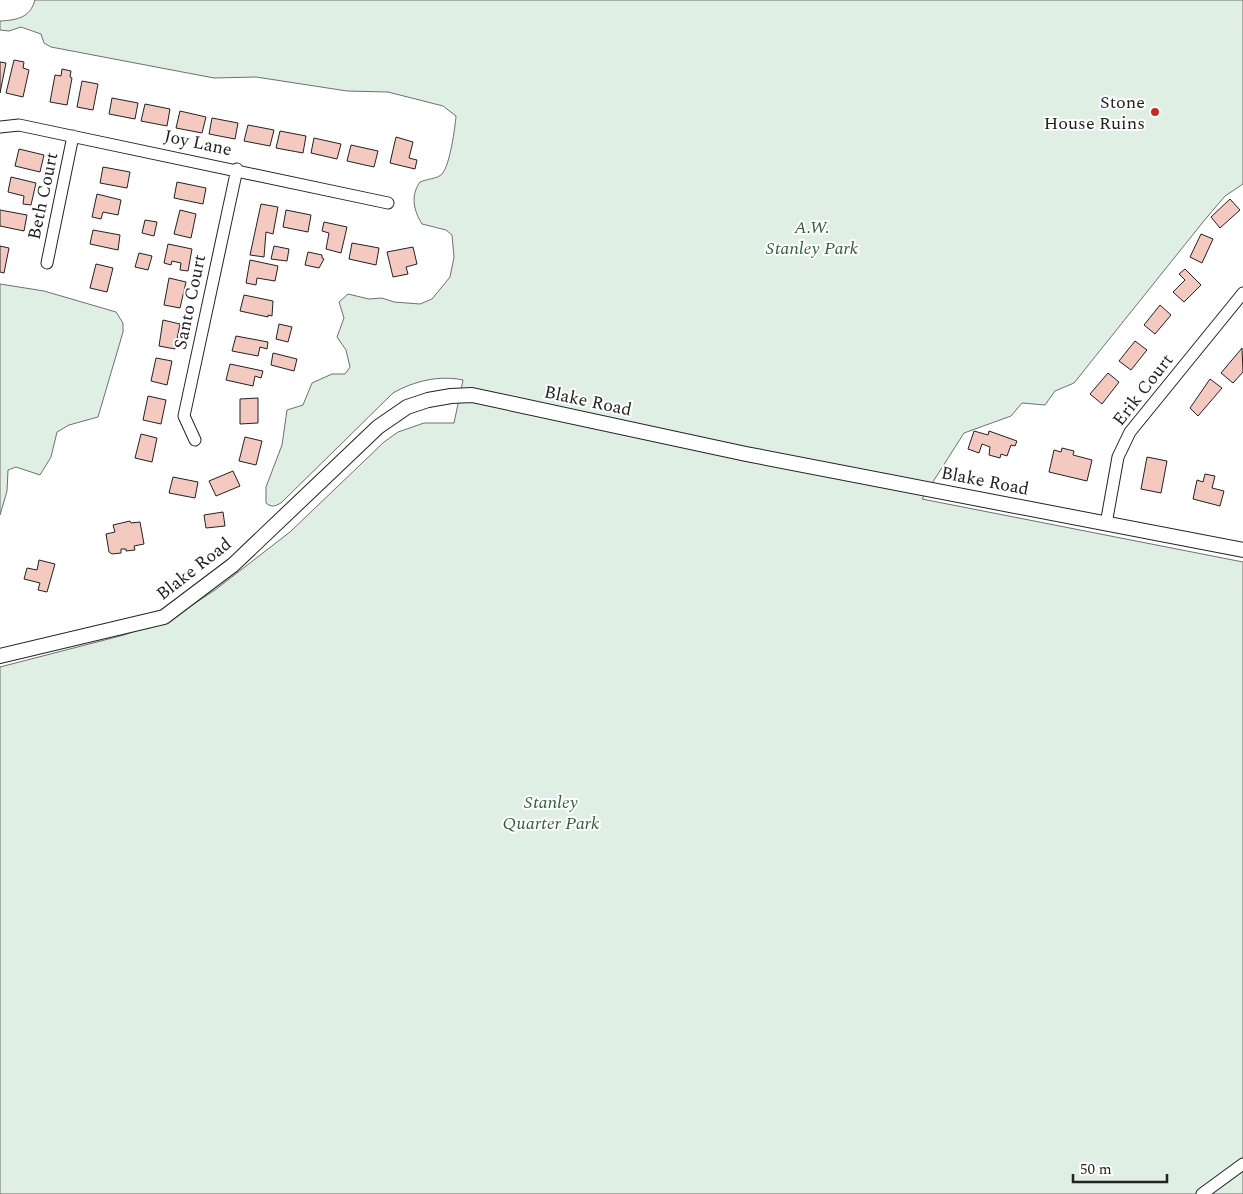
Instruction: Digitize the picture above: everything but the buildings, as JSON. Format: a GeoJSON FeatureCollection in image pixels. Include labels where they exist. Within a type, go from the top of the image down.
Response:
{"type":"FeatureCollection","features":[{"type":"Feature","properties":{"kind":"street","name":"Joy Lane"},"geometry":{"type":"LineString","coordinates":[[0,127],[19,125],[237,169],[388,203]]}},
{"type":"Feature","properties":{"kind":"street","name":"Beth Court"},"geometry":{"type":"LineString","coordinates":[[47,263],[73,136]]}},
{"type":"Feature","properties":{"kind":"street","name":"Santo Court"},"geometry":{"type":"LineString","coordinates":[[195,440],[184,416],[237,169]]}},
{"type":"Feature","properties":{"kind":"street","name":"Erik Court"},"geometry":{"type":"LineString","coordinates":[[1106,524],[1118,457],[1130,432],[1243,293]]}},
{"type":"Feature","properties":{"kind":"street","name":"Blake Road"},"geometry":{"type":"LineString","coordinates":[[0,656],[164,617],[233,565],[378,427],[407,407],[428,400],[451,396],[472,395],[493,399],[746,454],[1243,550]]}},
{"type":"Feature","properties":{"kind":"street"},"geometry":{"type":"LineString","coordinates":[[1202,1194],[1243,1164]]}},
{"type":"Feature","properties":{"kind":"green space","name":"Stanley Quarter Park"},"geometry":{"type":"Polygon","coordinates":[[[35,0],[1243,0],[1243,184],[1225,196],[1074,383],[1055,391],[1045,405],[1022,403],[1011,416],[964,433],[922,499],[1243,562],[1243,1194],[0,1194],[0,667],[124,635],[174,617],[215,590],[290,532],[384,442],[398,432],[424,423],[454,423],[463,380],[445,378],[427,380],[409,385],[393,393],[281,503],[270,506],[266,503],[266,487],[282,445],[287,410],[303,405],[312,383],[332,374],[345,374],[350,367],[346,350],[337,337],[344,318],[339,302],[348,294],[369,299],[382,298],[394,302],[420,304],[432,299],[450,277],[454,257],[452,235],[446,230],[422,224],[415,209],[414,198],[420,182],[440,176],[445,169],[452,146],[456,116],[443,106],[388,92],[347,91],[256,77],[214,78],[51,47],[44,43],[41,34],[21,27],[9,31],[0,30],[0,21],[22,17],[30,11],[35,0]]]}},
{"type":"Feature","properties":{"kind":"green space"},"geometry":{"type":"Polygon","coordinates":[[[0,284],[44,291],[116,312],[123,323],[123,332],[98,417],[69,425],[57,432],[51,457],[40,475],[16,467],[8,470],[7,491],[0,515],[0,284]]]}},
{"type":"Feature","properties":{"kind":"place","name":"Stone House Ruins"},"geometry":{"type":"Point","coordinates":[1155,112]}},
{"type":"Feature","properties":{"kind":"park label","name":"A.W. Stanley Park"},"geometry":{"type":"Point","coordinates":[812,237]}}]}
